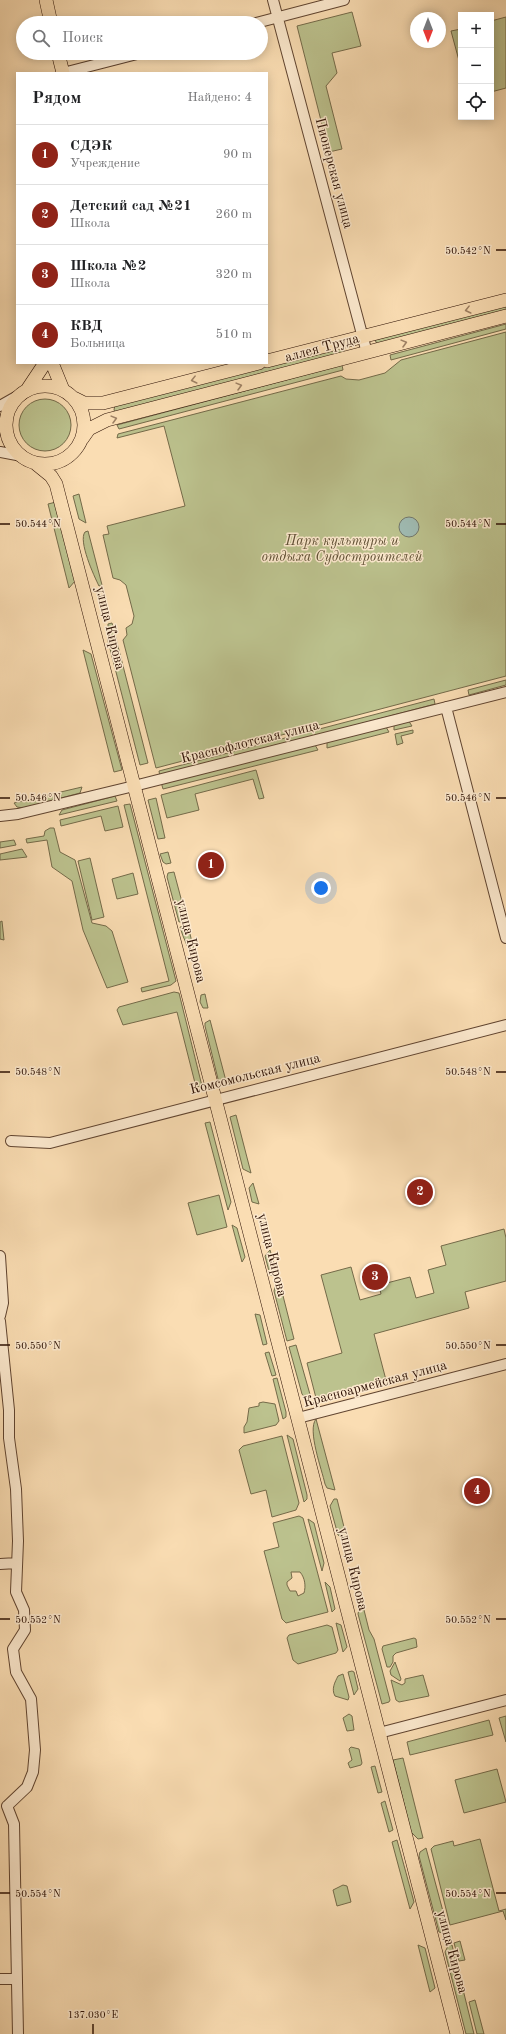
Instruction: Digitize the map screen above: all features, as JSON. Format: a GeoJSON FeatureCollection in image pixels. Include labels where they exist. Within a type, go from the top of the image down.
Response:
{"type":"FeatureCollection","features":[{"type":"Feature","properties":{"kind":"main road"},"geometry":{"type":"LineString","coordinates":[[46,0],[49,16]]}},
{"type":"Feature","properties":{"kind":"main road"},"geometry":{"type":"LineString","coordinates":[[60,60],[63,72]]}},
{"type":"Feature","properties":{"kind":"main road","name":"аллея Труда"},"geometry":{"type":"LineString","coordinates":[[268,361],[506,300]]}},
{"type":"Feature","properties":{"kind":"main road","name":"аллея Труда"},"geometry":{"type":"LineString","coordinates":[[82,439],[89,429],[107,420],[506,316]]}},
{"type":"Feature","properties":{"kind":"main road"},"geometry":{"type":"LineString","coordinates":[[44,364],[37,377],[8,411],[6,425],[8,439],[22,456],[35,463],[56,463],[69,456]]}},
{"type":"Feature","properties":{"kind":"main road"},"geometry":{"type":"LineString","coordinates":[[52,364],[62,390]]}},
{"type":"Feature","properties":{"kind":"main road"},"geometry":{"type":"LineString","coordinates":[[24,392],[41,386],[62,390],[84,403],[103,403],[255,364]]}},
{"type":"Feature","properties":{"kind":"main road"},"geometry":{"type":"LineString","coordinates":[[56,484],[61,467],[82,439],[84,418],[74,398]]}},
{"type":"Feature","properties":{"kind":"main road","name":"улица Кирова"},"geometry":{"type":"LineString","coordinates":[[35,463],[51,476],[56,484],[457,2034]]}},
{"type":"Feature","properties":{"kind":"street","name":"Пионерская улица"},"geometry":{"type":"LineString","coordinates":[[273,0],[367,353]]}},
{"type":"Feature","properties":{"kind":"street"},"geometry":{"type":"LineString","coordinates":[[268,20],[344,0]]}},
{"type":"Feature","properties":{"kind":"street"},"geometry":{"type":"LineString","coordinates":[[67,72],[114,60]]}},
{"type":"Feature","properties":{"kind":"street"},"geometry":{"type":"LineString","coordinates":[[0,406],[24,392]]}},
{"type":"Feature","properties":{"kind":"street"},"geometry":{"type":"LineString","coordinates":[[0,452],[22,456]]}},
{"type":"Feature","properties":{"kind":"street","name":"Краснофлотская улица"},"geometry":{"type":"LineString","coordinates":[[0,816],[18,814],[134,786],[506,692]]}},
{"type":"Feature","properties":{"kind":"street"},"geometry":{"type":"LineString","coordinates":[[446,707],[506,938]]}},
{"type":"Feature","properties":{"kind":"street","name":"Комсомольская улица"},"geometry":{"type":"LineString","coordinates":[[11,1141],[50,1142],[506,1025]]}},
{"type":"Feature","properties":{"kind":"street"},"geometry":{"type":"LineString","coordinates":[[0,1256],[3,1303],[0,1316]]}},
{"type":"Feature","properties":{"kind":"street"},"geometry":{"type":"LineString","coordinates":[[0,1321],[9,1410],[9,1438],[16,1489],[18,1541],[16,1592],[24,1610],[25,1630],[13,1649],[16,1672],[31,1699],[35,1750],[33,1772],[27,1788],[3,1806],[14,1824],[18,2034]]}},
{"type":"Feature","properties":{"kind":"street","name":"Красноармейская улица"},"geometry":{"type":"LineString","coordinates":[[298,1418],[506,1364]]}},
{"type":"Feature","properties":{"kind":"street"},"geometry":{"type":"LineString","coordinates":[[0,1564],[17,1563]]}},
{"type":"Feature","properties":{"kind":"street"},"geometry":{"type":"LineString","coordinates":[[379,1733],[506,1700]]}},
{"type":"Feature","properties":{"kind":"street"},"geometry":{"type":"LineString","coordinates":[[0,1979],[17,1979]]}},
{"type":"Feature","properties":{"kind":"green space"},"geometry":{"type":"Polygon","coordinates":[[[352,12],[361,46],[332,53],[337,73],[326,86],[342,149],[329,152],[297,26],[352,12]]]}},
{"type":"Feature","properties":{"kind":"green space"},"geometry":{"type":"Polygon","coordinates":[[[506,17],[506,88],[494,91],[494,48],[494,20],[506,17]]]}},
{"type":"Feature","properties":{"kind":"green space"},"geometry":{"type":"Polygon","coordinates":[[[458,30],[458,57],[451,31],[458,30]]]}},
{"type":"Feature","properties":{"kind":"green space"},"geometry":{"type":"Polygon","coordinates":[[[506,304],[506,311],[377,344],[375,340],[506,304]]]}},
{"type":"Feature","properties":{"kind":"green space"},"geometry":{"type":"Polygon","coordinates":[[[506,324],[506,329],[391,360],[390,355],[506,324]]]}},
{"type":"Feature","properties":{"kind":"green space","name":"Парк культуры и отдыха Судостроителей"},"geometry":{"type":"Polygon","coordinates":[[[506,332],[506,676],[156,768],[123,640],[127,635],[126,628],[132,624],[134,616],[126,585],[120,580],[113,578],[103,535],[109,534],[107,526],[185,506],[164,426],[117,438],[118,434],[341,376],[346,379],[359,380],[385,373],[401,360],[506,332]]]}},
{"type":"Feature","properties":{"kind":"green space"},"geometry":{"type":"Polygon","coordinates":[[[341,346],[344,352],[115,412],[114,410],[115,405],[341,346]]]}},
{"type":"Feature","properties":{"kind":"green space"},"geometry":{"type":"Polygon","coordinates":[[[342,365],[343,370],[119,429],[117,425],[342,365]]]}},
{"type":"Feature","properties":{"kind":"green space"},"geometry":{"type":"Polygon","coordinates":[[[45,399],[55,401],[63,407],[69,415],[71,425],[69,435],[63,443],[55,449],[45,451],[35,449],[27,443],[21,435],[19,425],[21,415],[27,407],[35,401],[45,399]]]}},
{"type":"Feature","properties":{"kind":"green space"},"geometry":{"type":"Polygon","coordinates":[[[79,494],[86,523],[79,519],[73,496],[79,494]]]}},
{"type":"Feature","properties":{"kind":"green space"},"geometry":{"type":"Polygon","coordinates":[[[56,502],[75,581],[69,588],[48,504],[56,502]]]}},
{"type":"Feature","properties":{"kind":"green space"},"geometry":{"type":"Polygon","coordinates":[[[88,531],[102,585],[99,586],[85,550],[83,536],[85,532],[88,531]]]}},
{"type":"Feature","properties":{"kind":"green space"},"geometry":{"type":"Polygon","coordinates":[[[112,623],[148,763],[140,765],[108,641],[108,624],[112,623]]]}},
{"type":"Feature","properties":{"kind":"green space"},"geometry":{"type":"Polygon","coordinates":[[[83,650],[91,654],[122,770],[114,772],[83,650]]]}},
{"type":"Feature","properties":{"kind":"green space"},"geometry":{"type":"Polygon","coordinates":[[[506,680],[506,685],[469,695],[468,690],[506,680]]]}},
{"type":"Feature","properties":{"kind":"green space"},"geometry":{"type":"Polygon","coordinates":[[[434,699],[435,704],[160,777],[159,771],[434,699]]]}},
{"type":"Feature","properties":{"kind":"green space"},"geometry":{"type":"Polygon","coordinates":[[[408,720],[412,726],[394,730],[394,724],[408,720]]]}},
{"type":"Feature","properties":{"kind":"green space"},"geometry":{"type":"Polygon","coordinates":[[[386,727],[389,732],[327,748],[327,742],[386,727]]]}},
{"type":"Feature","properties":{"kind":"green space"},"geometry":{"type":"Polygon","coordinates":[[[413,730],[413,733],[401,736],[403,743],[397,745],[395,734],[413,730]]]}},
{"type":"Feature","properties":{"kind":"green space"},"geometry":{"type":"Polygon","coordinates":[[[315,745],[318,750],[163,789],[161,782],[315,745]]]}},
{"type":"Feature","properties":{"kind":"green space"},"geometry":{"type":"Polygon","coordinates":[[[256,770],[264,798],[259,799],[253,779],[195,794],[199,810],[167,818],[161,795],[256,770]]]}},
{"type":"Feature","properties":{"kind":"green space"},"geometry":{"type":"Polygon","coordinates":[[[82,787],[80,793],[23,808],[17,807],[14,803],[82,787]]]}},
{"type":"Feature","properties":{"kind":"green space"},"geometry":{"type":"Polygon","coordinates":[[[115,796],[117,801],[59,815],[62,810],[115,796]]]}},
{"type":"Feature","properties":{"kind":"green space"},"geometry":{"type":"Polygon","coordinates":[[[156,798],[165,838],[158,839],[148,800],[156,798]]]}},
{"type":"Feature","properties":{"kind":"green space"},"geometry":{"type":"Polygon","coordinates":[[[130,804],[176,981],[171,985],[142,992],[141,988],[169,981],[124,805],[130,804]]]}},
{"type":"Feature","properties":{"kind":"green space"},"geometry":{"type":"Polygon","coordinates":[[[118,806],[123,827],[105,831],[101,816],[61,826],[60,820],[118,806]]]}},
{"type":"Feature","properties":{"kind":"green space"},"geometry":{"type":"Polygon","coordinates":[[[50,828],[54,828],[60,852],[75,860],[92,923],[106,926],[112,931],[128,982],[107,988],[83,930],[72,881],[52,867],[47,840],[27,843],[26,839],[44,836],[45,831],[50,828]]]}},
{"type":"Feature","properties":{"kind":"green space"},"geometry":{"type":"Polygon","coordinates":[[[14,840],[16,845],[0,848],[0,842],[14,840]]]}},
{"type":"Feature","properties":{"kind":"green space"},"geometry":{"type":"Polygon","coordinates":[[[22,849],[27,857],[0,860],[0,854],[22,849]]]}},
{"type":"Feature","properties":{"kind":"green space"},"geometry":{"type":"Polygon","coordinates":[[[168,852],[171,863],[166,864],[163,862],[160,854],[168,852]]]}},
{"type":"Feature","properties":{"kind":"green space"},"geometry":{"type":"Polygon","coordinates":[[[90,858],[104,917],[92,920],[78,861],[90,858]]]}},
{"type":"Feature","properties":{"kind":"green space"},"geometry":{"type":"Polygon","coordinates":[[[174,872],[187,921],[179,922],[167,877],[168,873],[174,872]]]}},
{"type":"Feature","properties":{"kind":"green space"},"geometry":{"type":"Polygon","coordinates":[[[133,873],[138,894],[117,899],[112,879],[133,873]]]}},
{"type":"Feature","properties":{"kind":"green space"},"geometry":{"type":"Polygon","coordinates":[[[2,921],[4,940],[0,939],[0,922],[2,921]]]}},
{"type":"Feature","properties":{"kind":"green space"},"geometry":{"type":"Polygon","coordinates":[[[188,926],[196,958],[192,959],[180,927],[188,926]]]}},
{"type":"Feature","properties":{"kind":"green space"},"geometry":{"type":"Polygon","coordinates":[[[174,992],[179,993],[202,1086],[196,1087],[177,1012],[123,1025],[117,1010],[119,1007],[174,992]]]}},
{"type":"Feature","properties":{"kind":"green space"},"geometry":{"type":"Polygon","coordinates":[[[205,994],[208,1008],[203,1008],[200,1002],[201,995],[205,994]]]}},
{"type":"Feature","properties":{"kind":"green space"},"geometry":{"type":"Polygon","coordinates":[[[210,1020],[226,1081],[219,1083],[205,1026],[205,1023],[210,1020]]]}},
{"type":"Feature","properties":{"kind":"green space"},"geometry":{"type":"Polygon","coordinates":[[[236,1115],[251,1173],[243,1169],[230,1117],[236,1115]]]}},
{"type":"Feature","properties":{"kind":"green space"},"geometry":{"type":"Polygon","coordinates":[[[210,1122],[231,1202],[228,1210],[205,1123],[210,1122]]]}},
{"type":"Feature","properties":{"kind":"green space"},"geometry":{"type":"Polygon","coordinates":[[[253,1183],[259,1204],[252,1202],[249,1188],[253,1183]]]}},
{"type":"Feature","properties":{"kind":"green space"},"geometry":{"type":"Polygon","coordinates":[[[219,1195],[227,1227],[197,1235],[188,1203],[219,1195]]]}},
{"type":"Feature","properties":{"kind":"green space"},"geometry":{"type":"Polygon","coordinates":[[[232,1225],[237,1228],[245,1257],[242,1262],[232,1225]]]}},
{"type":"Feature","properties":{"kind":"green space"},"geometry":{"type":"Polygon","coordinates":[[[504,1229],[506,1238],[506,1281],[465,1292],[469,1308],[374,1334],[386,1380],[316,1398],[307,1363],[342,1353],[321,1275],[351,1267],[360,1300],[381,1294],[379,1285],[410,1277],[416,1298],[434,1293],[428,1270],[446,1265],[441,1246],[504,1229]]]}},
{"type":"Feature","properties":{"kind":"green space"},"geometry":{"type":"Polygon","coordinates":[[[270,1250],[278,1277],[270,1275],[265,1256],[270,1250]]]}},
{"type":"Feature","properties":{"kind":"green space"},"geometry":{"type":"Polygon","coordinates":[[[280,1284],[294,1339],[287,1341],[274,1291],[275,1287],[280,1284]]]}},
{"type":"Feature","properties":{"kind":"green space"},"geometry":{"type":"Polygon","coordinates":[[[255,1314],[260,1315],[267,1344],[263,1345],[255,1314]]]}},
{"type":"Feature","properties":{"kind":"green space"},"geometry":{"type":"Polygon","coordinates":[[[296,1345],[311,1398],[306,1399],[302,1394],[289,1347],[296,1345]]]}},
{"type":"Feature","properties":{"kind":"green space"},"geometry":{"type":"Polygon","coordinates":[[[269,1352],[276,1375],[272,1376],[265,1353],[269,1352]]]}},
{"type":"Feature","properties":{"kind":"green space"},"geometry":{"type":"Polygon","coordinates":[[[277,1378],[286,1412],[286,1417],[283,1419],[273,1379],[277,1378]]]}},
{"type":"Feature","properties":{"kind":"green space"},"geometry":{"type":"Polygon","coordinates":[[[263,1402],[275,1404],[279,1421],[276,1425],[244,1433],[249,1408],[259,1406],[259,1403],[263,1402]]]}},
{"type":"Feature","properties":{"kind":"green space"},"geometry":{"type":"Polygon","coordinates":[[[316,1419],[335,1490],[327,1488],[318,1460],[313,1432],[316,1419]]]}},
{"type":"Feature","properties":{"kind":"green space"},"geometry":{"type":"Polygon","coordinates":[[[287,1435],[293,1439],[307,1495],[307,1499],[304,1502],[287,1435]]]}},
{"type":"Feature","properties":{"kind":"green space"},"geometry":{"type":"Polygon","coordinates":[[[282,1436],[299,1503],[296,1510],[272,1517],[266,1490],[251,1494],[239,1450],[243,1446],[282,1436]]]}},
{"type":"Feature","properties":{"kind":"green space"},"geometry":{"type":"Polygon","coordinates":[[[334,1499],[337,1499],[345,1531],[341,1537],[338,1535],[330,1506],[334,1499]]]}},
{"type":"Feature","properties":{"kind":"green space"},"geometry":{"type":"Polygon","coordinates":[[[299,1516],[303,1518],[328,1612],[286,1623],[282,1619],[264,1551],[279,1547],[273,1523],[299,1516]],[[291,1572],[292,1578],[287,1582],[290,1591],[296,1591],[298,1596],[304,1593],[305,1588],[305,1582],[300,1572],[291,1572]]]}},
{"type":"Feature","properties":{"kind":"green space"},"geometry":{"type":"Polygon","coordinates":[[[308,1519],[314,1523],[324,1563],[322,1571],[308,1519]]]}},
{"type":"Feature","properties":{"kind":"green space"},"geometry":{"type":"Polygon","coordinates":[[[325,1582],[330,1587],[335,1609],[332,1612],[325,1582]]]}},
{"type":"Feature","properties":{"kind":"green space"},"geometry":{"type":"Polygon","coordinates":[[[362,1608],[364,1610],[369,1630],[374,1639],[390,1700],[389,1702],[382,1704],[358,1614],[359,1609],[362,1608]]]}},
{"type":"Feature","properties":{"kind":"green space"},"geometry":{"type":"Polygon","coordinates":[[[336,1623],[341,1625],[347,1647],[343,1652],[336,1623]]]}},
{"type":"Feature","properties":{"kind":"green space"},"geometry":{"type":"Polygon","coordinates":[[[327,1625],[332,1627],[338,1650],[336,1653],[298,1664],[293,1660],[287,1638],[289,1635],[327,1625]]]}},
{"type":"Feature","properties":{"kind":"green space"},"geometry":{"type":"Polygon","coordinates":[[[414,1638],[416,1639],[417,1647],[396,1653],[393,1656],[393,1662],[390,1667],[387,1667],[382,1649],[383,1646],[414,1638]]]}},
{"type":"Feature","properties":{"kind":"green space"},"geometry":{"type":"Polygon","coordinates":[[[395,1662],[401,1679],[400,1681],[391,1675],[390,1671],[395,1662]]]}},
{"type":"Feature","properties":{"kind":"green space"},"geometry":{"type":"Polygon","coordinates":[[[348,1672],[354,1672],[358,1689],[354,1695],[348,1672]]]}},
{"type":"Feature","properties":{"kind":"green space"},"geometry":{"type":"Polygon","coordinates":[[[343,1674],[349,1697],[348,1700],[335,1696],[333,1688],[338,1676],[343,1674]]]}},
{"type":"Feature","properties":{"kind":"green space"},"geometry":{"type":"Polygon","coordinates":[[[423,1675],[429,1696],[399,1702],[396,1700],[391,1680],[402,1685],[405,1683],[405,1679],[423,1675]]]}},
{"type":"Feature","properties":{"kind":"green space"},"geometry":{"type":"Polygon","coordinates":[[[349,1714],[352,1716],[354,1730],[347,1731],[343,1718],[349,1714]]]}},
{"type":"Feature","properties":{"kind":"green space"},"geometry":{"type":"Polygon","coordinates":[[[506,1716],[506,1742],[499,1718],[506,1716]]]}},
{"type":"Feature","properties":{"kind":"green space"},"geometry":{"type":"Polygon","coordinates":[[[489,1720],[493,1735],[410,1755],[407,1742],[489,1720]]]}},
{"type":"Feature","properties":{"kind":"green space"},"geometry":{"type":"Polygon","coordinates":[[[351,1747],[359,1749],[362,1763],[361,1765],[350,1768],[348,1763],[352,1760],[349,1749],[351,1747]]]}},
{"type":"Feature","properties":{"kind":"green space"},"geometry":{"type":"Polygon","coordinates":[[[403,1758],[423,1838],[418,1839],[411,1832],[393,1760],[403,1758]]]}},
{"type":"Feature","properties":{"kind":"green space"},"geometry":{"type":"Polygon","coordinates":[[[375,1766],[382,1792],[378,1793],[371,1767],[375,1766]]]}},
{"type":"Feature","properties":{"kind":"green space"},"geometry":{"type":"Polygon","coordinates":[[[497,1769],[506,1802],[464,1813],[455,1780],[497,1769]]]}},
{"type":"Feature","properties":{"kind":"green space"},"geometry":{"type":"Polygon","coordinates":[[[385,1801],[393,1830],[389,1832],[381,1803],[385,1801]]]}},
{"type":"Feature","properties":{"kind":"green space"},"geometry":{"type":"Polygon","coordinates":[[[480,1839],[499,1911],[506,1909],[506,1920],[503,1911],[450,1925],[431,1849],[434,1846],[453,1841],[454,1846],[480,1839]]]}},
{"type":"Feature","properties":{"kind":"green space"},"geometry":{"type":"Polygon","coordinates":[[[397,1840],[414,1902],[410,1909],[392,1842],[397,1840]]]}},
{"type":"Feature","properties":{"kind":"green space"},"geometry":{"type":"Polygon","coordinates":[[[426,1848],[448,1930],[443,1933],[439,1932],[419,1856],[420,1852],[426,1848]]]}},
{"type":"Feature","properties":{"kind":"green space"},"geometry":{"type":"Polygon","coordinates":[[[343,1885],[347,1886],[351,1902],[337,1906],[333,1890],[343,1885]]]}},
{"type":"Feature","properties":{"kind":"green space"},"geometry":{"type":"Polygon","coordinates":[[[460,1941],[465,1960],[459,1961],[454,1943],[460,1941]]]}},
{"type":"Feature","properties":{"kind":"green space"},"geometry":{"type":"Polygon","coordinates":[[[449,1944],[452,1945],[474,2034],[466,2034],[445,1952],[449,1944]]]}},
{"type":"Feature","properties":{"kind":"green space"},"geometry":{"type":"Polygon","coordinates":[[[418,1945],[425,1948],[435,1988],[430,1992],[418,1945]]]}},
{"type":"Feature","properties":{"kind":"green space"},"geometry":{"type":"Polygon","coordinates":[[[475,2000],[484,2034],[477,2034],[469,2002],[475,2000]]]}},
{"type":"Feature","properties":{"kind":"water"},"geometry":{"type":"Polygon","coordinates":[[[409,517],[416,520],[419,527],[416,534],[409,537],[402,534],[399,527],[402,520],[409,517]]]}},
{"type":"Feature","properties":{"kind":"place","name":"СДЭК"},"geometry":{"type":"Point","coordinates":[211,865]}},
{"type":"Feature","properties":{"kind":"place","name":"Детский сад №21"},"geometry":{"type":"Point","coordinates":[420,1192]}},
{"type":"Feature","properties":{"kind":"place","name":"Школа №2"},"geometry":{"type":"Point","coordinates":[375,1277]}},
{"type":"Feature","properties":{"kind":"place","name":"КВД"},"geometry":{"type":"Point","coordinates":[477,1491]}}]}
